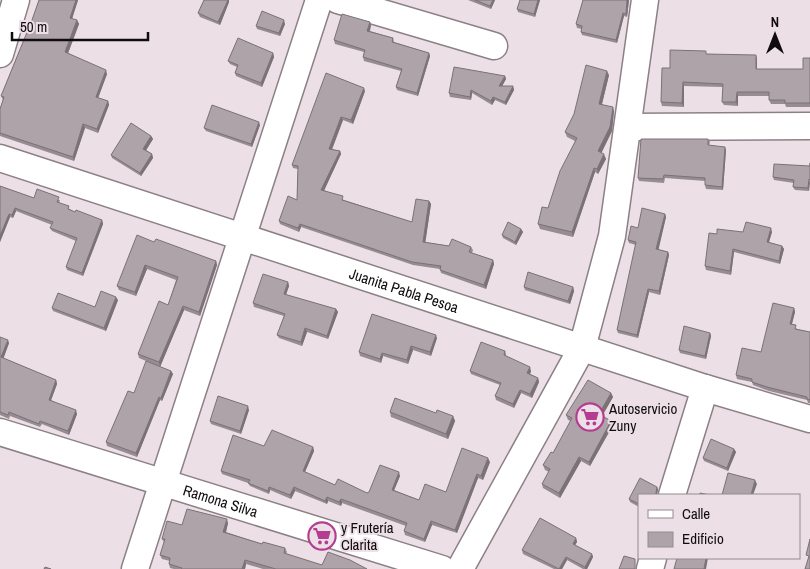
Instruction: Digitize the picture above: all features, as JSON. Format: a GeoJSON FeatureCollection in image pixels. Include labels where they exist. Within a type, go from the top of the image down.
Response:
{"type":"FeatureCollection","features":[{"type":"Feature","properties":{"kind":"street"},"geometry":{"type":"LineString","coordinates":[[0,54],[16,0]]}},
{"type":"Feature","properties":{"kind":"street"},"geometry":{"type":"LineString","coordinates":[[135,569],[319,0]]}},
{"type":"Feature","properties":{"kind":"street"},"geometry":{"type":"LineString","coordinates":[[338,0],[494,46]]}},
{"type":"Feature","properties":{"kind":"street"},"geometry":{"type":"LineString","coordinates":[[460,569],[582,348],[612,236],[644,0]]}},
{"type":"Feature","properties":{"kind":"street"},"geometry":{"type":"LineString","coordinates":[[628,127],[810,126]]}},
{"type":"Feature","properties":{"kind":"street","name":"Juanita Pabla Pesoa"},"geometry":{"type":"LineString","coordinates":[[0,158],[705,388],[810,419]]}},
{"type":"Feature","properties":{"kind":"street"},"geometry":{"type":"LineString","coordinates":[[672,494],[705,388]]}},
{"type":"Feature","properties":{"kind":"street","name":"Ramona Silva"},"geometry":{"type":"LineString","coordinates":[[0,432],[442,569]]}},
{"type":"Feature","properties":{"kind":"building"},"geometry":{"type":"Polygon","coordinates":[[[39,0],[76,0],[70,18],[77,20],[65,52],[106,70],[96,97],[108,101],[97,129],[83,124],[73,157],[0,133],[0,109],[4,97],[1,96],[39,0]]]}},
{"type":"Feature","properties":{"kind":"building"},"geometry":{"type":"Polygon","coordinates":[[[204,0],[228,0],[218,22],[198,13],[204,0]]]}},
{"type":"Feature","properties":{"kind":"building"},"geometry":{"type":"Polygon","coordinates":[[[475,0],[493,0],[490,6],[475,0]]]}},
{"type":"Feature","properties":{"kind":"building"},"geometry":{"type":"Polygon","coordinates":[[[520,0],[538,0],[534,14],[517,9],[520,0]]]}},
{"type":"Feature","properties":{"kind":"building"},"geometry":{"type":"Polygon","coordinates":[[[583,0],[627,0],[626,14],[623,13],[616,40],[581,32],[582,26],[576,24],[583,0]]]}},
{"type":"Feature","properties":{"kind":"building"},"geometry":{"type":"Polygon","coordinates":[[[262,11],[284,20],[279,33],[256,26],[262,11]]]}},
{"type":"Feature","properties":{"kind":"building"},"geometry":{"type":"Polygon","coordinates":[[[342,14],[370,22],[367,31],[393,38],[392,42],[429,53],[417,93],[396,87],[402,69],[363,57],[365,50],[334,40],[342,14]]]}},
{"type":"Feature","properties":{"kind":"building"},"geometry":{"type":"Polygon","coordinates":[[[238,38],[273,53],[261,83],[235,73],[238,65],[228,61],[238,38]]]}},
{"type":"Feature","properties":{"kind":"building"},"geometry":{"type":"Polygon","coordinates":[[[670,50],[706,51],[706,54],[756,55],[756,69],[803,69],[803,58],[810,58],[810,103],[785,103],[785,100],[769,100],[769,92],[737,92],[736,102],[722,102],[723,84],[683,82],[682,103],[661,102],[662,68],[670,68],[670,50]]]}},
{"type":"Feature","properties":{"kind":"building"},"geometry":{"type":"Polygon","coordinates":[[[586,65],[607,71],[599,104],[613,107],[610,127],[598,151],[604,154],[597,169],[594,168],[572,232],[538,224],[542,207],[548,208],[560,171],[577,138],[565,132],[574,114],[586,65]]]}},
{"type":"Feature","properties":{"kind":"building"},"geometry":{"type":"Polygon","coordinates":[[[454,67],[505,76],[499,86],[513,86],[505,102],[493,97],[491,101],[471,90],[470,97],[449,93],[454,67]]]}},
{"type":"Feature","properties":{"kind":"building"},"geometry":{"type":"Polygon","coordinates":[[[326,73],[364,88],[351,120],[341,117],[329,149],[340,151],[321,190],[343,196],[342,200],[412,222],[416,199],[429,201],[423,242],[449,246],[452,239],[471,247],[469,252],[493,260],[484,285],[440,270],[441,266],[412,262],[300,224],[298,228],[279,221],[288,196],[297,200],[298,166],[292,165],[326,73]]]}},
{"type":"Feature","properties":{"kind":"building"},"geometry":{"type":"Polygon","coordinates":[[[212,105],[259,122],[251,144],[204,128],[212,105]]]}},
{"type":"Feature","properties":{"kind":"building"},"geometry":{"type":"Polygon","coordinates":[[[131,123],[151,136],[143,149],[152,154],[140,173],[111,155],[131,123]]]}},
{"type":"Feature","properties":{"kind":"building"},"geometry":{"type":"Polygon","coordinates":[[[641,139],[708,139],[708,145],[725,147],[722,187],[705,185],[705,178],[664,175],[663,179],[638,178],[641,139]]]}},
{"type":"Feature","properties":{"kind":"building"},"geometry":{"type":"Polygon","coordinates":[[[774,164],[810,166],[808,188],[793,187],[794,180],[773,177],[774,164]]]}},
{"type":"Feature","properties":{"kind":"building"},"geometry":{"type":"Polygon","coordinates":[[[0,186],[34,198],[37,189],[59,197],[57,202],[69,206],[68,209],[75,212],[76,210],[102,220],[82,273],[66,267],[77,238],[50,228],[53,222],[15,208],[12,215],[9,214],[0,236],[0,186]]]}},
{"type":"Feature","properties":{"kind":"building"},"geometry":{"type":"Polygon","coordinates":[[[642,208],[665,214],[656,249],[668,252],[659,291],[648,289],[637,335],[617,330],[636,242],[628,240],[631,226],[638,228],[642,208]]]}},
{"type":"Feature","properties":{"kind":"building"},"geometry":{"type":"Polygon","coordinates":[[[508,222],[521,229],[515,242],[502,235],[508,222]]]}},
{"type":"Feature","properties":{"kind":"building"},"geometry":{"type":"Polygon","coordinates":[[[746,222],[771,228],[767,242],[782,246],[779,261],[733,249],[730,271],[705,266],[709,233],[717,234],[717,229],[743,232],[746,222]]]}},
{"type":"Feature","properties":{"kind":"building"},"geometry":{"type":"Polygon","coordinates":[[[137,235],[154,242],[156,239],[216,261],[199,312],[183,306],[159,362],[138,354],[159,301],[168,305],[178,277],[145,265],[135,292],[117,286],[137,235]]]}},
{"type":"Feature","properties":{"kind":"building"},"geometry":{"type":"Polygon","coordinates":[[[528,272],[573,287],[568,301],[524,287],[528,272]]]}},
{"type":"Feature","properties":{"kind":"building"},"geometry":{"type":"Polygon","coordinates":[[[263,274],[288,282],[284,294],[336,309],[327,336],[305,328],[301,342],[277,335],[285,314],[253,303],[263,274]]]}},
{"type":"Feature","properties":{"kind":"building"},"geometry":{"type":"Polygon","coordinates":[[[101,291],[116,297],[104,328],[52,308],[58,293],[95,307],[101,291]]]}},
{"type":"Feature","properties":{"kind":"building"},"geometry":{"type":"Polygon","coordinates":[[[773,303],[794,308],[790,324],[796,325],[795,329],[810,332],[810,400],[807,397],[767,387],[752,382],[752,379],[736,375],[742,348],[761,352],[773,303]]]}},
{"type":"Feature","properties":{"kind":"building"},"geometry":{"type":"Polygon","coordinates":[[[372,314],[436,335],[430,352],[411,346],[407,360],[382,353],[380,359],[359,352],[372,314]]]}},
{"type":"Feature","properties":{"kind":"building"},"geometry":{"type":"Polygon","coordinates":[[[684,326],[710,333],[705,356],[679,350],[684,326]]]}},
{"type":"Feature","properties":{"kind":"building"},"geometry":{"type":"Polygon","coordinates":[[[0,337],[8,340],[1,357],[56,380],[49,400],[76,410],[68,431],[40,421],[39,424],[9,412],[8,415],[0,412],[0,337]]]}},
{"type":"Feature","properties":{"kind":"building"},"geometry":{"type":"Polygon","coordinates":[[[481,342],[505,351],[504,355],[530,367],[527,373],[538,378],[530,394],[520,390],[513,404],[495,396],[501,383],[470,371],[481,342]]]}},
{"type":"Feature","properties":{"kind":"building"},"geometry":{"type":"Polygon","coordinates":[[[146,361],[171,371],[136,453],[106,442],[128,391],[134,393],[146,361]]]}},
{"type":"Feature","properties":{"kind":"building"},"geometry":{"type":"Polygon","coordinates":[[[588,380],[611,393],[599,414],[611,421],[589,462],[579,457],[559,493],[542,484],[550,469],[543,465],[551,452],[553,453],[572,418],[566,415],[588,380]]]}},
{"type":"Feature","properties":{"kind":"building"},"geometry":{"type":"Polygon","coordinates":[[[218,396],[248,406],[240,431],[210,421],[218,396]]]}},
{"type":"Feature","properties":{"kind":"building"},"geometry":{"type":"Polygon","coordinates":[[[395,398],[436,413],[437,410],[453,416],[446,434],[390,412],[395,398]]]}},
{"type":"Feature","properties":{"kind":"building"},"geometry":{"type":"Polygon","coordinates":[[[272,430],[313,447],[303,471],[335,485],[338,479],[367,493],[380,465],[399,472],[392,490],[419,500],[425,484],[446,492],[462,448],[488,458],[481,476],[477,474],[455,530],[431,521],[424,539],[404,531],[407,523],[341,499],[339,502],[327,497],[325,501],[294,487],[290,495],[269,487],[268,491],[248,483],[250,480],[221,471],[233,435],[264,446],[272,430]]]}},
{"type":"Feature","properties":{"kind":"building"},"geometry":{"type":"Polygon","coordinates":[[[711,439],[734,449],[727,468],[703,458],[711,439]]]}},
{"type":"Feature","properties":{"kind":"building"},"geometry":{"type":"Polygon","coordinates":[[[728,473],[755,480],[751,494],[722,494],[728,473]]]}},
{"type":"Feature","properties":{"kind":"building"},"geometry":{"type":"Polygon","coordinates":[[[640,478],[657,487],[656,494],[638,494],[638,504],[629,499],[640,478]]]}},
{"type":"Feature","properties":{"kind":"building"},"geometry":{"type":"Polygon","coordinates":[[[187,509],[227,519],[223,532],[262,544],[263,542],[285,548],[284,553],[322,565],[328,552],[367,569],[276,569],[245,560],[242,569],[181,569],[169,564],[170,558],[160,555],[165,539],[162,539],[167,521],[182,525],[187,509]]]}},
{"type":"Feature","properties":{"kind":"building"},"geometry":{"type":"Polygon","coordinates":[[[540,518],[576,538],[573,544],[592,554],[585,567],[566,557],[559,569],[522,550],[540,518]]]}},
{"type":"Feature","properties":{"kind":"building"},"geometry":{"type":"Polygon","coordinates":[[[810,539],[810,569],[805,569],[809,556],[806,555],[810,539]]]}},
{"type":"Feature","properties":{"kind":"building"},"geometry":{"type":"Polygon","coordinates":[[[624,556],[635,559],[635,569],[619,569],[624,556]]]}},
{"type":"Feature","properties":{"kind":"building"},"geometry":{"type":"Polygon","coordinates":[[[677,559],[706,559],[704,569],[674,569],[677,559]]]}},
{"type":"Feature","properties":{"kind":"place","name":"Autoservicio Zuny"},"geometry":{"type":"Point","coordinates":[590,417]}},
{"type":"Feature","properties":{"kind":"place","name":"y Frutería Clarita"},"geometry":{"type":"Point","coordinates":[322,536]}}]}
